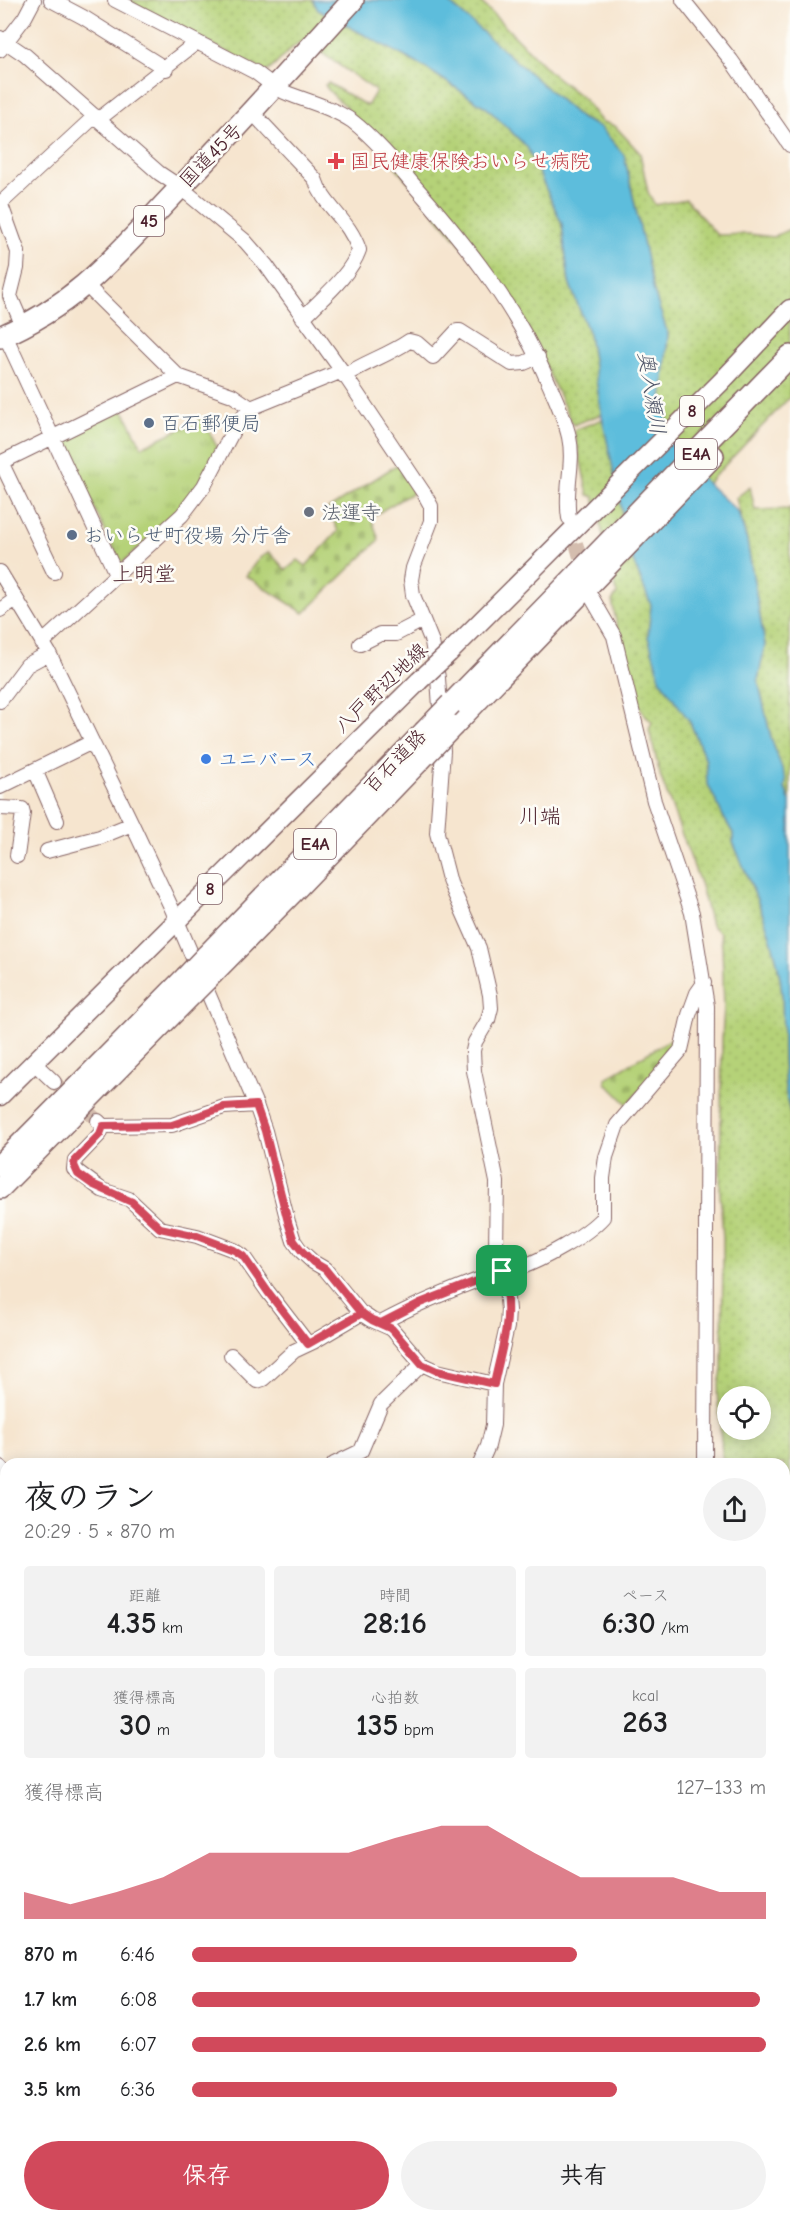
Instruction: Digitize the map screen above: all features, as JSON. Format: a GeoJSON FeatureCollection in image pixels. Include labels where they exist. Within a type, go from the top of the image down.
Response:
{"type":"FeatureCollection","features":[{"type":"Feature","properties":{"kind":"highway","name":"国道45号"},"geometry":{"type":"LineString","coordinates":[[10,332],[57,307],[86,285],[118,255],[252,112],[352,0]]}},
{"type":"Feature","properties":{"kind":"highway","name":"百石道路"},"geometry":{"type":"LineString","coordinates":[[209,964],[292,893],[453,726],[790,356]]}},
{"type":"Feature","properties":{"kind":"highway","name":"百石道路"},"geometry":{"type":"LineString","coordinates":[[0,1166],[189,985],[451,704],[790,377]]}},
{"type":"Feature","properties":{"kind":"highway","name":"E4A"},"geometry":{"type":"LineString","coordinates":[[0,1188],[189,985]]}},
{"type":"Feature","properties":{"kind":"main road","name":"八戸野辺地線"},"geometry":{"type":"LineString","coordinates":[[0,1096],[593,511],[722,382],[790,309]]}},
{"type":"Feature","properties":{"kind":"street"},"geometry":{"type":"LineString","coordinates":[[34,0],[25,17],[2,43],[97,118],[159,172],[245,241],[266,265],[343,373],[425,495],[430,506],[431,521],[413,568],[411,580],[413,595],[432,642],[440,701],[443,751],[437,833],[450,883],[479,948],[490,995],[491,1008],[488,1020],[475,1042],[473,1051],[474,1071],[497,1182],[496,1249],[508,1310],[507,1327],[494,1384],[493,1425],[483,1458]]}},
{"type":"Feature","properties":{"kind":"street"},"geometry":{"type":"LineString","coordinates":[[51,0],[83,17],[166,69]]}},
{"type":"Feature","properties":{"kind":"street"},"geometry":{"type":"LineString","coordinates":[[115,0],[353,122],[393,161],[473,254],[518,318],[538,357],[569,438],[570,484],[566,501],[568,518]]}},
{"type":"Feature","properties":{"kind":"street"},"geometry":{"type":"LineString","coordinates":[[683,0],[731,60],[790,145]]}},
{"type":"Feature","properties":{"kind":"street"},"geometry":{"type":"LineString","coordinates":[[117,576],[54,443],[54,437],[10,332],[10,296],[17,268],[18,252],[0,202],[97,118],[166,69],[197,42]]}},
{"type":"Feature","properties":{"kind":"street"},"geometry":{"type":"LineString","coordinates":[[252,112],[315,179],[318,190],[347,224],[359,250],[356,260],[303,318]]}},
{"type":"Feature","properties":{"kind":"street"},"geometry":{"type":"LineString","coordinates":[[86,285],[177,376],[232,395],[251,408]]}},
{"type":"Feature","properties":{"kind":"street"},"geometry":{"type":"LineString","coordinates":[[0,700],[27,665],[182,515],[204,486],[236,425],[251,408],[393,352],[409,341],[417,343],[433,357],[460,331],[512,364],[524,363],[538,357]]}},
{"type":"Feature","properties":{"kind":"street"},"geometry":{"type":"LineString","coordinates":[[54,572],[0,462],[177,376]]}},
{"type":"Feature","properties":{"kind":"street"},"geometry":{"type":"LineString","coordinates":[[0,572],[46,648],[132,824],[176,922],[256,1105],[294,1241],[313,1262],[325,1269],[362,1313],[400,1337],[422,1364],[437,1371],[494,1384]]}},
{"type":"Feature","properties":{"kind":"street"},"geometry":{"type":"LineString","coordinates":[[592,598],[614,636],[654,801],[692,913],[704,983],[707,1006],[705,1458]]}},
{"type":"Feature","properties":{"kind":"street"},"geometry":{"type":"LineString","coordinates":[[0,610],[16,599]]}},
{"type":"Feature","properties":{"kind":"street"},"geometry":{"type":"LineString","coordinates":[[360,644],[380,634],[396,634],[423,620]]}},
{"type":"Feature","properties":{"kind":"street"},"geometry":{"type":"LineString","coordinates":[[0,787],[92,742]]}},
{"type":"Feature","properties":{"kind":"street"},"geometry":{"type":"LineString","coordinates":[[34,770],[57,821]]}},
{"type":"Feature","properties":{"kind":"street"},"geometry":{"type":"LineString","coordinates":[[0,808],[22,809],[17,856]]}},
{"type":"Feature","properties":{"kind":"street"},"geometry":{"type":"LineString","coordinates":[[47,851],[100,837],[132,824]]}},
{"type":"Feature","properties":{"kind":"street"},"geometry":{"type":"LineString","coordinates":[[381,1323],[420,1303],[502,1271],[516,1269],[579,1238],[594,1228],[603,1217],[603,1178],[611,1137],[617,1125],[681,1050],[689,1015],[697,993],[704,983]]}},
{"type":"Feature","properties":{"kind":"street"},"geometry":{"type":"LineString","coordinates":[[34,1063],[54,1082]]}},
{"type":"Feature","properties":{"kind":"street"},"geometry":{"type":"LineString","coordinates":[[256,1105],[224,1107],[172,1125],[99,1123],[100,1134],[75,1160],[74,1170],[102,1190],[129,1199],[160,1228],[197,1236],[234,1250],[243,1256],[308,1344]]}},
{"type":"Feature","properties":{"kind":"street"},"geometry":{"type":"LineString","coordinates":[[231,1355],[257,1381],[263,1379],[294,1351],[362,1313]]}},
{"type":"Feature","properties":{"kind":"street"},"geometry":{"type":"LineString","coordinates":[[346,1458],[361,1451],[381,1404],[422,1364]]}},
{"type":"Feature","properties":{"kind":"green space"},"geometry":{"type":"Polygon","coordinates":[[[125,0],[313,0],[318,10],[424,67],[487,108],[527,147],[562,224],[569,282],[589,334],[602,414],[573,425],[522,317],[350,111],[331,94],[325,85],[328,83],[367,106],[376,91],[323,54],[301,42],[266,72],[125,0]]]}},
{"type":"Feature","properties":{"kind":"green space"},"geometry":{"type":"Polygon","coordinates":[[[446,0],[479,0],[550,72],[584,99],[601,121],[615,126],[640,153],[648,192],[655,205],[686,199],[717,235],[749,234],[773,237],[790,229],[790,397],[707,484],[675,453],[662,400],[668,334],[654,292],[624,155],[600,127],[582,119],[446,0]]]}},
{"type":"Feature","properties":{"kind":"green space"},"geometry":{"type":"Polygon","coordinates":[[[123,409],[142,447],[202,418],[218,449],[201,481],[179,510],[121,564],[63,443],[63,438],[123,409]]]}},
{"type":"Feature","properties":{"kind":"green space"},"geometry":{"type":"Polygon","coordinates":[[[603,419],[632,558],[651,605],[648,637],[690,722],[706,761],[707,782],[733,833],[733,842],[770,936],[780,975],[784,1069],[790,1113],[790,1458],[722,1458],[721,1440],[771,1440],[771,1386],[718,1386],[722,1370],[723,1239],[720,1193],[724,1007],[722,947],[720,933],[711,925],[701,886],[661,778],[649,730],[652,722],[636,699],[625,666],[612,601],[617,594],[594,497],[588,495],[574,430],[603,419]]]}},
{"type":"Feature","properties":{"kind":"green space"},"geometry":{"type":"Polygon","coordinates":[[[398,464],[417,490],[371,517],[379,540],[304,613],[246,576],[258,559],[269,552],[286,570],[298,560],[306,566],[338,531],[328,509],[398,464]]]}},
{"type":"Feature","properties":{"kind":"green space"},"geometry":{"type":"Polygon","coordinates":[[[750,487],[755,510],[788,509],[790,507],[790,802],[785,788],[786,780],[771,738],[758,680],[765,645],[747,541],[736,498],[750,487]]]}},
{"type":"Feature","properties":{"kind":"green space"},"geometry":{"type":"Polygon","coordinates":[[[678,1035],[672,1057],[627,1104],[606,1083],[606,1078],[678,1035]]]}},
{"type":"Feature","properties":{"kind":"water","name":"奥入瀬川"},"geometry":{"type":"Polygon","coordinates":[[[313,0],[446,0],[582,119],[600,127],[624,155],[654,292],[668,334],[662,400],[675,453],[738,512],[747,541],[765,645],[758,680],[771,738],[786,780],[785,788],[790,802],[790,1113],[784,1069],[782,994],[775,955],[764,916],[733,842],[733,833],[707,782],[706,761],[690,722],[661,681],[648,637],[651,605],[632,558],[602,417],[589,334],[569,282],[562,224],[527,147],[487,108],[424,67],[318,10],[313,0]]]}},
{"type":"Feature","properties":{"kind":"tunnel"},"geometry":{"type":"LineString","coordinates":[[570,523],[585,574]]}},
{"type":"Feature","properties":{"kind":"tunnel"},"geometry":{"type":"LineString","coordinates":[[54,1082],[96,1119]]}},
{"type":"Feature","properties":{"kind":"place","name":"国民健康保険おいらせ病院"},"geometry":{"type":"Point","coordinates":[336,161]}},
{"type":"Feature","properties":{"kind":"place","name":"百石郵便局"},"geometry":{"type":"Point","coordinates":[149,423]}},
{"type":"Feature","properties":{"kind":"place","name":"法運寺"},"geometry":{"type":"Point","coordinates":[309,512]}},
{"type":"Feature","properties":{"kind":"place","name":"おいらせ町役場 分庁舎"},"geometry":{"type":"Point","coordinates":[72,535]}},
{"type":"Feature","properties":{"kind":"place","name":"ユニバース"},"geometry":{"type":"Point","coordinates":[206,759]}},
{"type":"Feature","properties":{"kind":"district","name":"上明堂"},"geometry":{"type":"Point","coordinates":[144,574]}},
{"type":"Feature","properties":{"kind":"district","name":"川端"},"geometry":{"type":"Point","coordinates":[540,816]}},
{"type":"Feature","properties":{"kind":"route"},"geometry":{"type":"LineString","coordinates":[[502,1271],[420,1303],[381,1323],[362,1313],[313,1342],[308,1344],[243,1256],[234,1250],[197,1236],[160,1228],[129,1199],[102,1190],[78,1174],[74,1170],[75,1160],[100,1134],[103,1126],[109,1124],[172,1125],[224,1107],[256,1105],[265,1131],[288,1222],[294,1241],[302,1251],[313,1262],[325,1269],[360,1312],[372,1320],[392,1329],[422,1364],[437,1371],[494,1384],[507,1327],[508,1310],[502,1271]]}}]}
